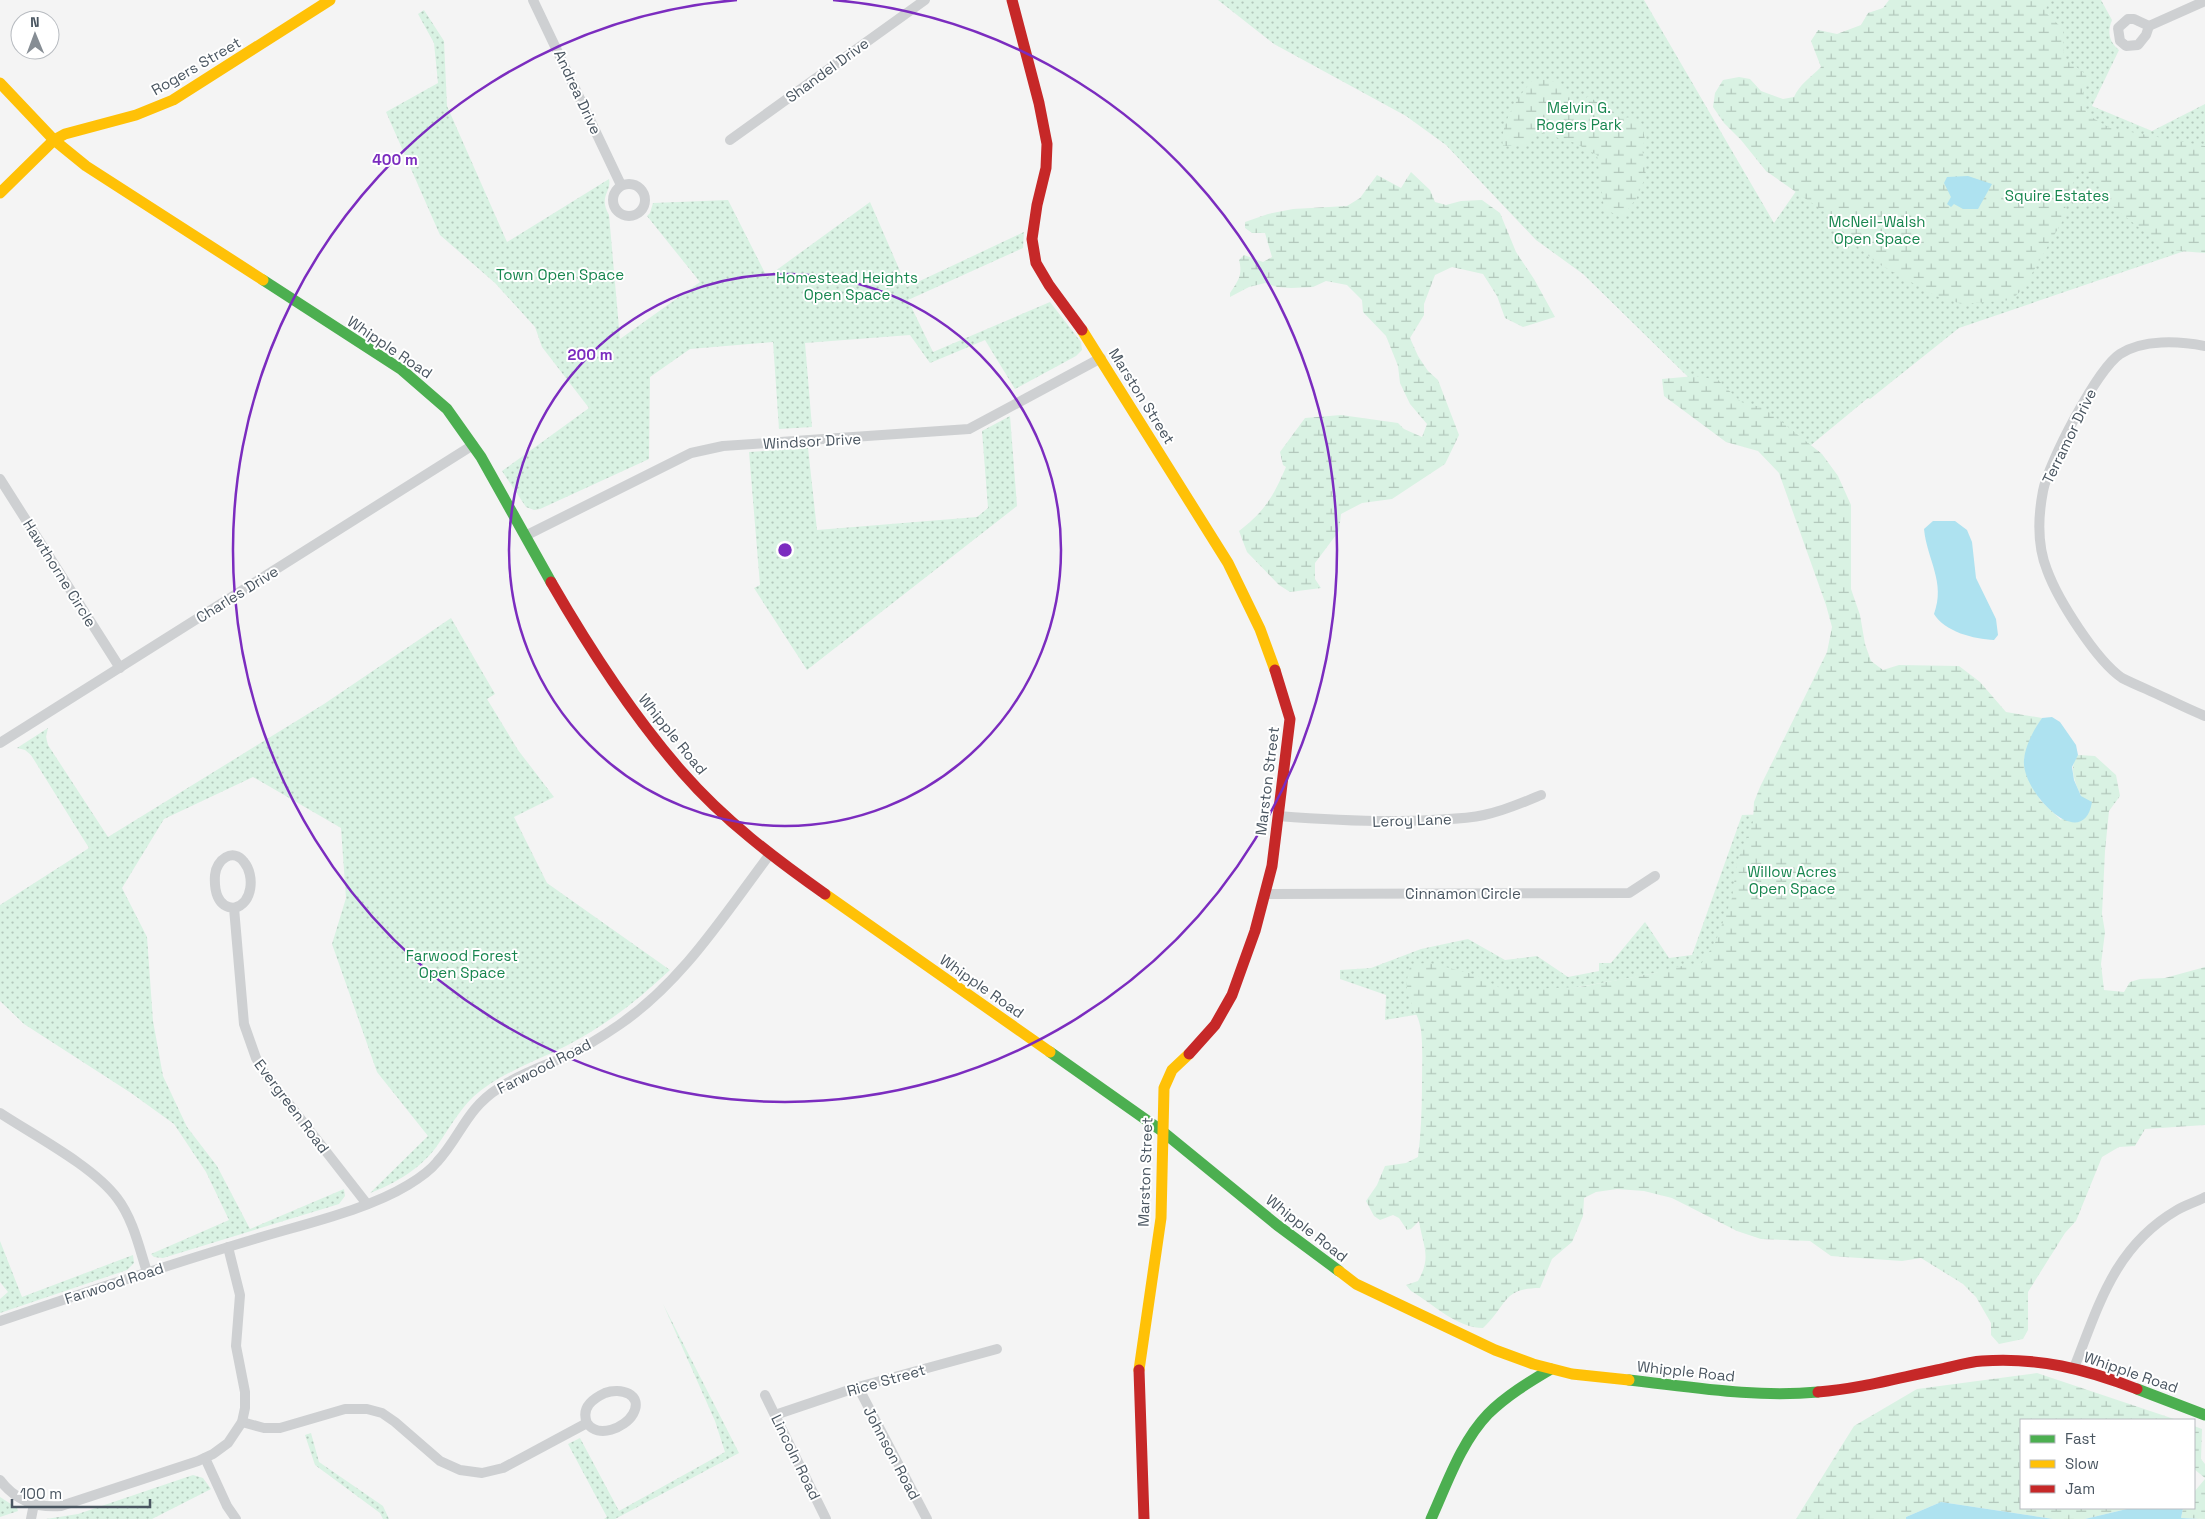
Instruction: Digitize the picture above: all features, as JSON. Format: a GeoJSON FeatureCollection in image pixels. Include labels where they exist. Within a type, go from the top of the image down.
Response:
{"type":"FeatureCollection","features":[{"type":"Feature","properties":{"kind":"main road","name":"Rogers Street"},"geometry":{"type":"LineString","coordinates":[[0,193],[54,140],[65,134],[136,115],[173,100],[330,0]]}},
{"type":"Feature","properties":{"kind":"main road","name":"Marston Street"},"geometry":{"type":"LineString","coordinates":[[1012,0],[1039,103],[1047,144],[1046,168],[1032,239],[1036,263],[1101,358],[1228,563],[1260,629],[1279,680],[1290,719],[1272,866],[1255,931],[1232,995],[1215,1025],[1201,1043],[1172,1070],[1164,1088],[1161,1218],[1139,1366],[1144,1519]]}},
{"type":"Feature","properties":{"kind":"main road","name":"Whipple Road"},"geometry":{"type":"LineString","coordinates":[[0,83],[54,140],[92,170],[402,370],[427,390],[452,414],[473,446],[556,590],[627,701],[684,774],[770,854],[1162,1130],[1277,1225],[1356,1284],[1495,1350],[1572,1374],[1787,1395],[1843,1390],[1980,1362],[2017,1360],[2097,1373],[2202,1412]]}},
{"type":"Feature","properties":{"kind":"main road"},"geometry":{"type":"LineString","coordinates":[[1430,1519],[1483,1418],[1551,1369]]}},
{"type":"Feature","properties":{"kind":"street","name":"Andrea Drive"},"geometry":{"type":"LineString","coordinates":[[533,0],[622,185]]}},
{"type":"Feature","properties":{"kind":"street","name":"Shandel Drive"},"geometry":{"type":"LineString","coordinates":[[730,140],[924,0]]}},
{"type":"Feature","properties":{"kind":"street"},"geometry":{"type":"LineString","coordinates":[[2149,26],[2205,1]]}},
{"type":"Feature","properties":{"kind":"street","name":"Terramor Drive"},"geometry":{"type":"LineString","coordinates":[[2205,346],[2164,343],[2137,346],[2119,355],[2103,371],[2080,408],[2050,470],[2043,490],[2038,524],[2041,548],[2047,570],[2076,623],[2108,665],[2123,678],[2205,716]]}},
{"type":"Feature","properties":{"kind":"street","name":"Windsor Drive"},"geometry":{"type":"LineString","coordinates":[[525,536],[691,453],[723,446],[969,430],[1101,358]]}},
{"type":"Feature","properties":{"kind":"street","name":"Charles Drive"},"geometry":{"type":"LineString","coordinates":[[0,743],[473,446]]}},
{"type":"Feature","properties":{"kind":"street","name":"Hawthorne Circle"},"geometry":{"type":"LineString","coordinates":[[0,478],[120,668]]}},
{"type":"Feature","properties":{"kind":"street","name":"Leroy Lane"},"geometry":{"type":"LineString","coordinates":[[1278,816],[1396,822],[1463,818],[1484,815],[1513,807],[1541,795]]}},
{"type":"Feature","properties":{"kind":"street","name":"Farwood Road"},"geometry":{"type":"LineString","coordinates":[[0,1322],[147,1272],[367,1204],[394,1193],[425,1174],[443,1155],[468,1116],[492,1092],[512,1080],[581,1048],[618,1026],[650,1002],[702,946],[770,854]]}},
{"type":"Feature","properties":{"kind":"street"},"geometry":{"type":"LineString","coordinates":[[230,856],[240,858],[245,862],[250,880],[248,899],[244,904],[234,908],[228,907],[220,901],[215,883],[217,864],[221,859],[230,856]]}},
{"type":"Feature","properties":{"kind":"street","name":"Cinnamon Circle"},"geometry":{"type":"LineString","coordinates":[[1265,894],[1629,893],[1656,876]]}},
{"type":"Feature","properties":{"kind":"street","name":"Evergreen Road"},"geometry":{"type":"LineString","coordinates":[[234,908],[244,1024],[256,1058],[264,1072],[367,1204]]}},
{"type":"Feature","properties":{"kind":"street"},"geometry":{"type":"LineString","coordinates":[[0,1113],[86,1169],[107,1185],[125,1210],[147,1272]]}},
{"type":"Feature","properties":{"kind":"street"},"geometry":{"type":"LineString","coordinates":[[2074,1368],[2108,1282],[2122,1259],[2147,1232],[2177,1210],[2205,1197]]}},
{"type":"Feature","properties":{"kind":"street"},"geometry":{"type":"LineString","coordinates":[[0,1480],[18,1497],[34,1504],[52,1506],[70,1504],[205,1458],[228,1443],[242,1422],[245,1392],[236,1346],[240,1295],[228,1247]]}},
{"type":"Feature","properties":{"kind":"street","name":"Rice Street"},"geometry":{"type":"LineString","coordinates":[[776,1415],[858,1387],[997,1349]]}},
{"type":"Feature","properties":{"kind":"street","name":"Johnson Road"},"geometry":{"type":"LineString","coordinates":[[858,1387],[927,1519]]}},
{"type":"Feature","properties":{"kind":"street"},"geometry":{"type":"LineString","coordinates":[[616,1390],[623,1390],[629,1393],[634,1401],[634,1411],[630,1417],[613,1428],[596,1431],[587,1423],[585,1414],[587,1407],[602,1395],[616,1390]]}},
{"type":"Feature","properties":{"kind":"street","name":"Lincoln Road"},"geometry":{"type":"LineString","coordinates":[[765,1395],[826,1519]]}},
{"type":"Feature","properties":{"kind":"street"},"geometry":{"type":"LineString","coordinates":[[242,1422],[264,1428],[280,1428],[345,1409],[367,1408],[382,1413],[395,1422],[440,1461],[460,1470],[482,1473],[503,1468],[587,1423]]}},
{"type":"Feature","properties":{"kind":"street"},"geometry":{"type":"LineString","coordinates":[[205,1458],[227,1506],[236,1519]]}},
{"type":"Feature","properties":{"kind":"street"},"geometry":{"type":"LineString","coordinates":[[31,1519],[34,1504]]}},
{"type":"Feature","properties":{"kind":"green space"},"geometry":{"type":"Polygon","coordinates":[[[1218,0],[1644,0],[1774,223],[1909,28],[1900,0],[2101,0],[2112,20],[2109,33],[2111,40],[2119,50],[2092,106],[2152,131],[2205,104],[2205,244],[1959,328],[1870,399],[1868,398],[1782,469],[1583,274],[1536,240],[1446,145],[1406,116],[1274,44],[1218,0]]]}},
{"type":"Feature","properties":{"kind":"green space"},"geometry":{"type":"Polygon","coordinates":[[[1889,0],[2049,0],[2045,12],[2063,29],[2064,58],[2091,78],[2083,89],[2086,114],[2110,128],[2205,146],[2205,253],[2167,250],[2107,202],[2100,182],[2081,168],[2068,193],[2063,220],[2023,289],[2011,300],[1962,304],[1936,296],[1877,263],[1849,239],[1839,222],[1766,171],[1741,140],[1724,123],[1713,107],[1715,93],[1723,80],[1739,77],[1750,79],[1761,91],[1783,99],[1794,97],[1802,85],[1821,67],[1811,41],[1818,30],[1837,34],[1861,25],[1868,13],[1883,8],[1889,0]]]}},
{"type":"Feature","properties":{"kind":"green space"},"geometry":{"type":"Polygon","coordinates":[[[424,10],[444,41],[447,106],[507,242],[609,179],[605,203],[609,215],[620,339],[700,282],[647,216],[653,203],[728,200],[767,277],[870,202],[907,287],[1024,232],[1023,248],[908,300],[933,352],[1050,302],[1081,342],[1082,350],[1076,356],[1015,389],[985,340],[930,363],[910,335],[805,343],[812,427],[779,429],[773,342],[690,349],[650,377],[649,459],[540,509],[534,510],[526,507],[502,471],[589,408],[542,347],[535,327],[495,283],[440,235],[386,112],[438,83],[434,43],[418,14],[424,10]]]}},
{"type":"Feature","properties":{"kind":"green space","name":"Melvin G. Rogers Park"},"geometry":{"type":"Polygon","coordinates":[[[1534,79],[1557,82],[1566,88],[1572,98],[1581,103],[1588,96],[1620,118],[1634,117],[1642,124],[1645,140],[1642,147],[1646,176],[1636,199],[1621,218],[1604,208],[1597,155],[1575,143],[1539,132],[1525,146],[1503,146],[1504,129],[1511,110],[1534,79]]]}},
{"type":"Feature","properties":{"kind":"green space"},"geometry":{"type":"Polygon","coordinates":[[[1411,172],[1430,190],[1435,202],[1446,205],[1461,201],[1482,200],[1500,213],[1516,252],[1534,279],[1555,317],[1523,327],[1505,318],[1497,296],[1483,274],[1452,267],[1435,275],[1424,304],[1424,315],[1410,338],[1418,356],[1428,371],[1438,380],[1459,435],[1445,464],[1392,499],[1362,503],[1341,514],[1339,531],[1315,563],[1315,579],[1321,588],[1290,592],[1279,585],[1247,552],[1239,531],[1262,510],[1277,487],[1286,467],[1283,465],[1280,452],[1305,418],[1341,415],[1398,423],[1404,429],[1422,437],[1427,424],[1410,404],[1400,383],[1398,366],[1386,336],[1363,312],[1362,300],[1347,285],[1326,281],[1313,287],[1291,288],[1277,287],[1265,283],[1249,287],[1230,297],[1230,293],[1240,274],[1239,260],[1244,255],[1263,262],[1272,257],[1265,233],[1252,233],[1245,228],[1245,222],[1268,214],[1293,209],[1347,206],[1360,198],[1377,175],[1401,188],[1411,172]]]}},
{"type":"Feature","properties":{"kind":"green space"},"geometry":{"type":"Polygon","coordinates":[[[1695,376],[1718,380],[1741,402],[1764,408],[1822,454],[1838,476],[1851,505],[1851,589],[1860,615],[1865,644],[1871,661],[1883,670],[1899,665],[1959,666],[1980,682],[2006,712],[2042,718],[2024,758],[2040,800],[2061,820],[2081,796],[2073,770],[2073,765],[2078,755],[2095,756],[2116,775],[2120,796],[2109,811],[2105,851],[2102,914],[2105,932],[2101,964],[2104,990],[2124,992],[2130,982],[2140,979],[2165,978],[2205,967],[2205,1125],[2145,1129],[2135,1146],[2119,1147],[2102,1157],[2076,1221],[2065,1233],[2028,1292],[2028,1330],[2023,1339],[1999,1344],[1991,1335],[1991,1323],[1976,1297],[1963,1284],[1921,1258],[1902,1261],[1831,1256],[1810,1241],[1761,1239],[1737,1231],[1672,1198],[1644,1191],[1617,1189],[1596,1192],[1584,1198],[1583,1216],[1572,1242],[1552,1259],[1540,1288],[1518,1291],[1506,1300],[1483,1328],[1473,1327],[1445,1314],[1411,1291],[1406,1285],[1418,1281],[1425,1265],[1426,1258],[1419,1221],[1411,1229],[1407,1230],[1399,1218],[1393,1215],[1380,1220],[1374,1216],[1366,1201],[1377,1185],[1385,1166],[1406,1163],[1418,1157],[1422,1112],[1422,1044],[1419,1021],[1410,999],[1407,985],[1411,964],[1430,963],[1476,975],[1504,990],[1580,987],[1655,973],[1674,967],[1701,964],[1715,943],[1732,898],[1737,862],[1753,822],[1754,802],[1827,652],[1832,627],[1779,473],[1758,451],[1726,442],[1664,396],[1662,379],[1695,376]]]}},
{"type":"Feature","properties":{"kind":"green space"},"geometry":{"type":"Polygon","coordinates":[[[1010,416],[1017,506],[807,670],[754,588],[760,585],[749,452],[808,448],[817,530],[977,517],[988,508],[982,431],[1010,416]]]}},
{"type":"Feature","properties":{"kind":"green space","name":"Farwood Forest Open Space"},"geometry":{"type":"Polygon","coordinates":[[[451,618],[495,694],[487,699],[518,750],[554,797],[514,817],[547,883],[670,970],[646,992],[594,1030],[566,1046],[518,1068],[483,1089],[463,1108],[433,1152],[425,1160],[399,1179],[370,1193],[428,1136],[377,1072],[332,944],[346,898],[341,828],[253,777],[164,819],[122,888],[147,937],[153,1021],[163,1076],[187,1127],[217,1166],[250,1229],[344,1189],[345,1196],[339,1204],[163,1258],[154,1257],[151,1254],[229,1220],[206,1172],[174,1124],[131,1093],[24,1024],[0,1001],[0,905],[89,848],[31,755],[25,750],[17,748],[48,728],[46,737],[48,745],[108,837],[324,704],[451,618]]]}},
{"type":"Feature","properties":{"kind":"green space","name":"Willow Acres Open Space"},"geometry":{"type":"Polygon","coordinates":[[[1901,810],[1857,934],[1619,980],[1385,1020],[1386,995],[1340,979],[1340,970],[1371,968],[1421,949],[1468,939],[1505,960],[1537,956],[1568,977],[1599,971],[1599,963],[1611,963],[1645,922],[1669,958],[1692,955],[1742,815],[1901,810]]]}},
{"type":"Feature","properties":{"kind":"green space"},"geometry":{"type":"Polygon","coordinates":[[[0,1241],[22,1297],[133,1255],[134,1263],[127,1270],[0,1313],[0,1299],[8,1292],[0,1282],[0,1241]]]}},
{"type":"Feature","properties":{"kind":"green space"},"geometry":{"type":"Polygon","coordinates":[[[663,1304],[739,1453],[615,1519],[604,1519],[607,1517],[568,1444],[580,1438],[619,1511],[725,1452],[715,1421],[663,1304]]]}},
{"type":"Feature","properties":{"kind":"green space"},"geometry":{"type":"Polygon","coordinates":[[[2037,1373],[2174,1419],[2020,1419],[2020,1509],[2127,1509],[2085,1519],[2053,1519],[1941,1502],[1906,1517],[1906,1519],[1796,1519],[1854,1426],[1917,1389],[2037,1373]]]}},
{"type":"Feature","properties":{"kind":"green space"},"geometry":{"type":"Polygon","coordinates":[[[2195,1426],[2202,1429],[2201,1459],[2205,1464],[2205,1478],[2195,1470],[2195,1426]]]}},
{"type":"Feature","properties":{"kind":"green space"},"geometry":{"type":"Polygon","coordinates":[[[311,1433],[319,1462],[383,1506],[389,1519],[383,1519],[380,1513],[315,1465],[305,1435],[311,1433]]]}},
{"type":"Feature","properties":{"kind":"green space"},"geometry":{"type":"Polygon","coordinates":[[[193,1475],[203,1478],[211,1489],[152,1519],[46,1519],[78,1514],[193,1475]]]}},
{"type":"Feature","properties":{"kind":"green space"},"geometry":{"type":"Polygon","coordinates":[[[2205,1479],[2205,1519],[2181,1518],[2183,1509],[2195,1509],[2195,1491],[2205,1479]]]}},
{"type":"Feature","properties":{"kind":"green space"},"geometry":{"type":"Polygon","coordinates":[[[0,1497],[17,1508],[18,1511],[0,1517],[0,1497]]]}},
{"type":"Feature","properties":{"kind":"water"},"geometry":{"type":"Polygon","coordinates":[[[1968,176],[1992,184],[1978,209],[1963,209],[1954,204],[1951,207],[1947,204],[1951,197],[1944,183],[1947,177],[1968,176]]]}},
{"type":"Feature","properties":{"kind":"water"},"geometry":{"type":"Polygon","coordinates":[[[1933,521],[1955,521],[1967,530],[1972,542],[1976,578],[1996,619],[1998,635],[1994,640],[1978,638],[1953,630],[1945,626],[1934,614],[1938,592],[1937,581],[1924,529],[1933,521]]]}},
{"type":"Feature","properties":{"kind":"water"},"geometry":{"type":"Polygon","coordinates":[[[2052,717],[2060,722],[2076,745],[2078,755],[2072,767],[2074,780],[2081,796],[2092,802],[2086,817],[2077,822],[2066,820],[2054,813],[2032,788],[2026,773],[2024,760],[2030,738],[2042,718],[2052,717]]]}},
{"type":"Feature","properties":{"kind":"water"},"geometry":{"type":"Polygon","coordinates":[[[1941,1502],[2053,1519],[1906,1519],[1906,1517],[1941,1502]]]}},
{"type":"Feature","properties":{"kind":"water"},"geometry":{"type":"Polygon","coordinates":[[[2127,1509],[2183,1509],[2181,1518],[2199,1519],[2085,1519],[2127,1509]]]}},
{"type":"Feature","properties":{"kind":"traffic: fast"},"geometry":{"type":"LineString","coordinates":[[263,280],[402,370],[447,409],[481,457],[551,582]]}},
{"type":"Feature","properties":{"kind":"traffic: fast"},"geometry":{"type":"LineString","coordinates":[[1050,1052],[1162,1131],[1277,1225],[1339,1271]]}},
{"type":"Feature","properties":{"kind":"traffic: fast"},"geometry":{"type":"LineString","coordinates":[[1431,1519],[1455,1464],[1478,1425],[1502,1401],[1551,1369]]}},
{"type":"Feature","properties":{"kind":"traffic: fast"},"geometry":{"type":"LineString","coordinates":[[1629,1380],[1747,1393],[1818,1392]]}},
{"type":"Feature","properties":{"kind":"traffic: fast"},"geometry":{"type":"LineString","coordinates":[[2137,1389],[2205,1415]]}},
{"type":"Feature","properties":{"kind":"traffic: slow"},"geometry":{"type":"LineString","coordinates":[[0,193],[54,140],[65,134],[136,115],[173,100],[330,0]]}},
{"type":"Feature","properties":{"kind":"traffic: slow"},"geometry":{"type":"LineString","coordinates":[[0,83],[54,140],[86,166],[263,280]]}},
{"type":"Feature","properties":{"kind":"traffic: slow"},"geometry":{"type":"LineString","coordinates":[[1082,330],[1228,563],[1260,629],[1275,670]]}},
{"type":"Feature","properties":{"kind":"traffic: slow"},"geometry":{"type":"LineString","coordinates":[[825,894],[1050,1052]]}},
{"type":"Feature","properties":{"kind":"traffic: slow"},"geometry":{"type":"LineString","coordinates":[[1139,1370],[1161,1218],[1164,1088],[1172,1070],[1189,1054]]}},
{"type":"Feature","properties":{"kind":"traffic: slow"},"geometry":{"type":"LineString","coordinates":[[1339,1271],[1356,1284],[1495,1350],[1533,1364],[1572,1374],[1629,1380]]}},
{"type":"Feature","properties":{"kind":"traffic: jam"},"geometry":{"type":"LineString","coordinates":[[1012,0],[1039,103],[1047,144],[1046,168],[1037,205],[1032,239],[1036,263],[1049,285],[1082,330]]}},
{"type":"Feature","properties":{"kind":"traffic: jam"},"geometry":{"type":"LineString","coordinates":[[551,582],[580,632],[612,680],[646,728],[683,773],[715,807],[750,838],[825,894]]}},
{"type":"Feature","properties":{"kind":"traffic: jam"},"geometry":{"type":"LineString","coordinates":[[1189,1054],[1215,1025],[1232,995],[1255,931],[1272,866],[1290,719],[1275,670]]}},
{"type":"Feature","properties":{"kind":"traffic: jam"},"geometry":{"type":"LineString","coordinates":[[1818,1392],[1863,1386],[1971,1362],[2003,1360],[2042,1363],[2080,1370],[2137,1389]]}},
{"type":"Feature","properties":{"kind":"traffic: jam"},"geometry":{"type":"LineString","coordinates":[[1139,1370],[1144,1519]]}},
{"type":"Feature","properties":{"kind":"park label","name":"Squire Estates"},"geometry":{"type":"Point","coordinates":[2057,195]}},
{"type":"Feature","properties":{"kind":"park label","name":"McNeil-Walsh Open Space"},"geometry":{"type":"Point","coordinates":[1877,230]}},
{"type":"Feature","properties":{"kind":"park label","name":"Town Open Space"},"geometry":{"type":"Point","coordinates":[560,274]}},
{"type":"Feature","properties":{"kind":"park label","name":"Homestead Heights Open Space"},"geometry":{"type":"Point","coordinates":[847,286]}}]}
